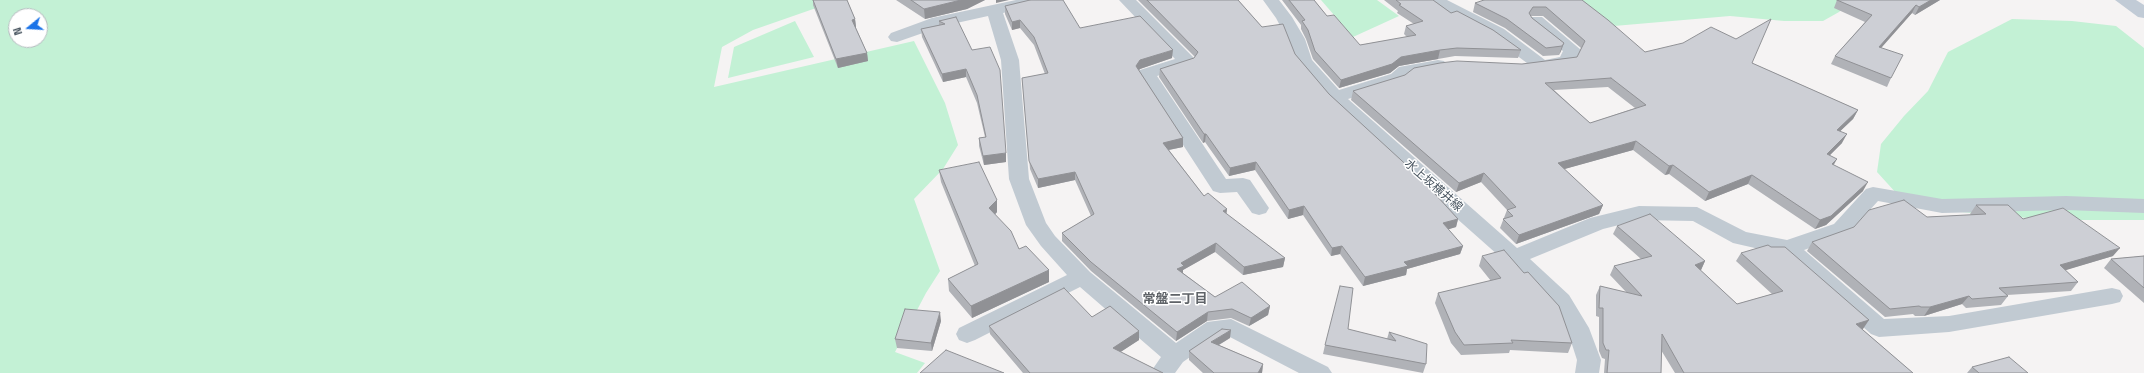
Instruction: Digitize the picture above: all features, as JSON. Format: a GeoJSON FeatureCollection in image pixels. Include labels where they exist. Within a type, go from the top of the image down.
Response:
{"type":"FeatureCollection","features":[{"type":"Feature","properties":{"kind":"street"},"geometry":{"type":"LineString","coordinates":[[897,37],[938,22],[1040,0]]}},
{"type":"Feature","properties":{"kind":"street"},"geometry":{"type":"LineString","coordinates":[[1127,0],[1187,60],[1146,74],[1220,186],[1243,185],[1259,208]]}},
{"type":"Feature","properties":{"kind":"street","name":"水上坂横井線"},"geometry":{"type":"LineString","coordinates":[[1270,0],[1284,17],[1296,39],[1304,61],[1335,96],[1426,180],[1542,281],[1561,301],[1578,328],[1589,360],[1588,373]]}},
{"type":"Feature","properties":{"kind":"street"},"geometry":{"type":"LineString","coordinates":[[1435,0],[1498,33],[1541,65]]}},
{"type":"Feature","properties":{"kind":"street"},"geometry":{"type":"LineString","coordinates":[[2124,0],[2144,14]]}},
{"type":"Feature","properties":{"kind":"street"},"geometry":{"type":"LineString","coordinates":[[994,10],[1010,60],[1019,179],[1036,225],[1082,277],[1168,365],[1215,328],[1231,328],[1320,373]]}},
{"type":"Feature","properties":{"kind":"street"},"geometry":{"type":"LineString","coordinates":[[1511,66],[1541,65],[1568,61],[1572,50],[1536,21]]}},
{"type":"Feature","properties":{"kind":"street"},"geometry":{"type":"LineString","coordinates":[[1335,96],[1397,78],[1405,71],[1455,63]]}},
{"type":"Feature","properties":{"kind":"street"},"geometry":{"type":"LineString","coordinates":[[1788,248],[1841,229],[1874,194],[1942,206],[2066,202],[2144,206]]}},
{"type":"Feature","properties":{"kind":"street"},"geometry":{"type":"LineString","coordinates":[[1515,257],[1597,223],[1639,212],[1697,214],[1740,238],[1788,248],[1879,328],[1949,324],[2112,296]]}},
{"type":"Feature","properties":{"kind":"street"},"geometry":{"type":"LineString","coordinates":[[967,334],[1082,277]]}},
{"type":"Feature","properties":{"kind":"green space"},"geometry":{"type":"Polygon","coordinates":[[[0,0],[830,0],[819,7],[753,30],[722,47],[714,87],[914,41],[945,103],[958,145],[943,169],[914,199],[940,271],[926,293],[895,352],[925,363],[917,373],[0,373],[0,0]]]}},
{"type":"Feature","properties":{"kind":"green space"},"geometry":{"type":"Polygon","coordinates":[[[1321,0],[1377,0],[1399,16],[1353,37],[1321,0]]]}},
{"type":"Feature","properties":{"kind":"green space"},"geometry":{"type":"Polygon","coordinates":[[[1571,0],[1851,0],[1839,12],[1823,21],[1784,21],[1730,16],[1614,26],[1571,0]]]}},
{"type":"Feature","properties":{"kind":"green space"},"geometry":{"type":"Polygon","coordinates":[[[2012,19],[2072,21],[2116,26],[2144,48],[2144,220],[2050,220],[1950,211],[1897,194],[1877,172],[1881,144],[1904,116],[1928,91],[1948,52],[2012,19]]]}},
{"type":"Feature","properties":{"kind":"green space"},"geometry":{"type":"Polygon","coordinates":[[[795,21],[814,57],[728,78],[734,47],[795,21]]]}},
{"type":"Feature","properties":{"kind":"building"},"geometry":{"type":"Polygon","coordinates":[[[813,0],[847,0],[855,19],[852,20],[867,53],[836,59],[813,0]]]}},
{"type":"Feature","properties":{"kind":"building"},"geometry":{"type":"Polygon","coordinates":[[[911,0],[961,0],[924,9],[911,0]]]}},
{"type":"Feature","properties":{"kind":"building"},"geometry":{"type":"Polygon","coordinates":[[[1030,0],[1063,0],[1080,28],[1140,16],[1173,50],[1140,60],[1136,66],[1183,138],[1163,143],[1204,196],[1208,193],[1227,209],[1223,211],[1285,258],[1244,267],[1216,243],[1181,263],[1184,266],[1177,269],[1215,297],[1242,282],[1270,306],[1251,318],[1232,309],[1208,312],[1177,332],[1091,262],[1062,233],[1094,214],[1075,172],[1038,179],[1029,161],[1022,78],[1048,73],[1034,37],[1020,20],[1012,22],[1005,6],[1030,0]]]}},
{"type":"Feature","properties":{"kind":"building"},"geometry":{"type":"Polygon","coordinates":[[[1147,0],[1238,0],[1262,27],[1283,24],[1295,54],[1329,94],[1437,193],[1435,194],[1458,219],[1443,223],[1463,246],[1404,262],[1408,266],[1365,277],[1342,246],[1332,248],[1304,206],[1289,210],[1256,162],[1230,168],[1206,134],[1204,134],[1160,69],[1194,58],[1198,52],[1147,0]]]}},
{"type":"Feature","properties":{"kind":"building"},"geometry":{"type":"Polygon","coordinates":[[[1289,0],[1314,0],[1327,16],[1334,15],[1360,45],[1416,35],[1406,26],[1423,21],[1399,5],[1401,4],[1396,0],[1433,0],[1451,13],[1457,11],[1493,30],[1521,50],[1457,48],[1440,50],[1401,57],[1392,64],[1341,80],[1315,51],[1308,30],[1302,21],[1305,20],[1289,0]]]}},
{"type":"Feature","properties":{"kind":"building"},"geometry":{"type":"Polygon","coordinates":[[[1484,0],[1582,0],[1645,52],[1683,43],[1711,27],[1736,39],[1771,19],[1752,63],[1858,110],[1837,130],[1847,134],[1827,154],[1837,159],[1832,164],[1868,182],[1831,216],[1820,220],[1752,175],[1709,192],[1673,165],[1669,166],[1636,141],[1558,163],[1603,205],[1519,235],[1503,219],[1513,216],[1507,210],[1516,207],[1484,173],[1459,183],[1353,91],[1405,75],[1414,68],[1440,63],[1457,61],[1522,64],[1577,57],[1585,41],[1546,7],[1533,7],[1529,13],[1532,18],[1564,43],[1562,46],[1546,48],[1507,19],[1475,3],[1484,0]],[[1611,78],[1545,83],[1590,123],[1646,105],[1611,78]]]}},
{"type":"Feature","properties":{"kind":"building"},"geometry":{"type":"Polygon","coordinates":[[[1837,0],[1931,0],[1919,7],[1916,5],[1879,47],[1903,55],[1891,78],[1835,56],[1872,15],[1837,0]]]}},
{"type":"Feature","properties":{"kind":"building"},"geometry":{"type":"Polygon","coordinates":[[[956,17],[972,50],[990,47],[1000,70],[1006,153],[983,156],[979,138],[986,137],[977,95],[966,69],[942,74],[921,29],[945,24],[939,21],[956,17]]]}},
{"type":"Feature","properties":{"kind":"building"},"geometry":{"type":"Polygon","coordinates":[[[979,162],[997,200],[989,208],[1011,231],[1019,249],[1026,246],[1049,270],[971,306],[948,279],[978,264],[939,170],[979,162]]]}},
{"type":"Feature","properties":{"kind":"building"},"geometry":{"type":"Polygon","coordinates":[[[1904,200],[1927,217],[1986,214],[1976,205],[2008,205],[2023,219],[2063,208],[2120,248],[2060,265],[2078,282],[1999,288],[2008,296],[1972,299],[1969,296],[1930,307],[1919,306],[1890,309],[1812,242],[1854,227],[1869,210],[1904,200]]]}},
{"type":"Feature","properties":{"kind":"building"},"geometry":{"type":"Polygon","coordinates":[[[1650,214],[1705,261],[1695,265],[1737,304],[1783,291],[1741,253],[1768,245],[1771,247],[1785,247],[1869,320],[1856,324],[1913,373],[1684,373],[1662,334],[1661,373],[1607,373],[1609,350],[1606,350],[1603,343],[1603,308],[1599,308],[1600,286],[1642,296],[1614,266],[1652,256],[1617,226],[1650,214]]]}},
{"type":"Feature","properties":{"kind":"building"},"geometry":{"type":"Polygon","coordinates":[[[1504,250],[1524,273],[1528,272],[1559,306],[1572,343],[1511,340],[1513,343],[1464,345],[1455,332],[1438,293],[1501,278],[1482,256],[1504,250]]]}},
{"type":"Feature","properties":{"kind":"building"},"geometry":{"type":"Polygon","coordinates":[[[2144,256],[2144,288],[2111,259],[2144,256]]]}},
{"type":"Feature","properties":{"kind":"building"},"geometry":{"type":"Polygon","coordinates":[[[1340,286],[1353,288],[1348,329],[1396,341],[1389,332],[1427,344],[1426,364],[1325,345],[1340,286]]]}},
{"type":"Feature","properties":{"kind":"building"},"geometry":{"type":"Polygon","coordinates":[[[1064,288],[1092,317],[1110,306],[1139,331],[1113,348],[1163,373],[1030,373],[989,326],[1064,288]]]}},
{"type":"Feature","properties":{"kind":"building"},"geometry":{"type":"Polygon","coordinates":[[[905,309],[940,312],[931,343],[895,339],[905,309]]]}},
{"type":"Feature","properties":{"kind":"building"},"geometry":{"type":"Polygon","coordinates":[[[1222,329],[1231,330],[1211,342],[1263,364],[1258,373],[1214,373],[1189,351],[1222,329]]]}},
{"type":"Feature","properties":{"kind":"building"},"geometry":{"type":"Polygon","coordinates":[[[946,350],[1004,373],[920,373],[946,350]]]}},
{"type":"Feature","properties":{"kind":"building"},"geometry":{"type":"Polygon","coordinates":[[[2009,357],[2028,373],[1979,373],[1972,367],[2009,357]]]}},
{"type":"Feature","properties":{"kind":"district","name":"常盤二丁目"},"geometry":{"type":"Point","coordinates":[1175,300]}}]}
